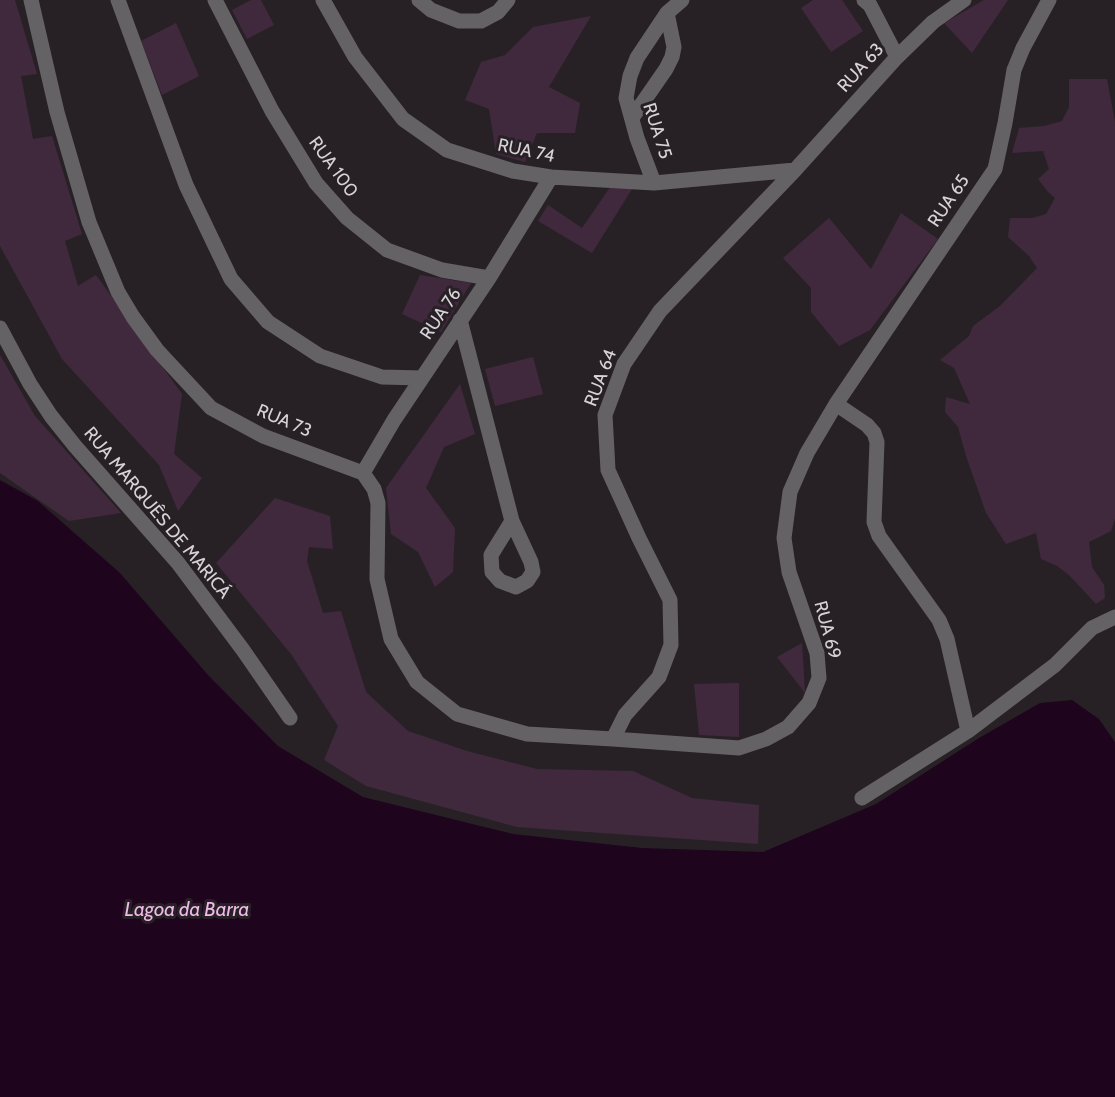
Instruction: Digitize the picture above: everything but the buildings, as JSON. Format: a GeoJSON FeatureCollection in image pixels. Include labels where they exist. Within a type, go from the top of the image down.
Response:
{"type":"FeatureCollection","features":[{"type":"Feature","properties":{"kind":"street","name":"RUA 73"},"geometry":{"type":"LineString","coordinates":[[31,0],[57,112],[89,222],[118,292],[156,350],[212,408],[263,436],[363,473]]}},
{"type":"Feature","properties":{"kind":"street"},"geometry":{"type":"LineString","coordinates":[[118,0],[186,185],[231,279],[268,322],[320,356],[382,377],[422,378]]}},
{"type":"Feature","properties":{"kind":"street","name":"RUA 100"},"geometry":{"type":"LineString","coordinates":[[215,0],[272,111],[316,183],[347,218],[387,250],[442,270],[489,278]]}},
{"type":"Feature","properties":{"kind":"street","name":"RUA 74"},"geometry":{"type":"LineString","coordinates":[[323,0],[355,57],[403,119],[447,150],[513,171],[551,177],[654,183],[795,170]]}},
{"type":"Feature","properties":{"kind":"street"},"geometry":{"type":"LineString","coordinates":[[419,0],[431,10],[459,21],[481,21],[498,12],[508,0]]}},
{"type":"Feature","properties":{"kind":"street","name":"RUA 75"},"geometry":{"type":"LineString","coordinates":[[654,183],[637,138],[626,98],[630,76],[637,58],[667,13],[682,0]]}},
{"type":"Feature","properties":{"kind":"street"},"geometry":{"type":"LineString","coordinates":[[864,0],[870,5],[897,57]]}},
{"type":"Feature","properties":{"kind":"street","name":"RUA 63"},"geometry":{"type":"LineString","coordinates":[[795,170],[897,57],[933,22],[964,0]]}},
{"type":"Feature","properties":{"kind":"street","name":"RUA 65"},"geometry":{"type":"LineString","coordinates":[[836,404],[995,169],[1014,70],[1049,0]]}},
{"type":"Feature","properties":{"kind":"street"},"geometry":{"type":"LineString","coordinates":[[632,118],[672,57],[674,47],[667,13]]}},
{"type":"Feature","properties":{"kind":"street","name":"RUA 64"},"geometry":{"type":"LineString","coordinates":[[613,738],[625,715],[659,677],[671,645],[671,634],[670,600],[608,470],[605,415],[624,364],[660,311],[795,170]]}},
{"type":"Feature","properties":{"kind":"street","name":"RUA 76"},"geometry":{"type":"LineString","coordinates":[[363,473],[394,420],[489,278],[551,177]]}},
{"type":"Feature","properties":{"kind":"street"},"geometry":{"type":"LineString","coordinates":[[460,320],[512,520]]}},
{"type":"Feature","properties":{"kind":"street","name":"RUA MARQUÊS DE MARICÁ"},"geometry":{"type":"LineString","coordinates":[[0,328],[30,384],[51,416],[178,563],[290,718]]}},
{"type":"Feature","properties":{"kind":"street"},"geometry":{"type":"LineString","coordinates":[[836,404],[867,425],[874,433],[877,442],[874,522],[879,536],[939,620],[947,639],[968,731]]}},
{"type":"Feature","properties":{"kind":"street","name":"RUA 69"},"geometry":{"type":"LineString","coordinates":[[613,738],[739,748],[766,739],[788,727],[808,703],[819,678],[817,653],[789,572],[784,538],[790,492],[807,453],[836,404]]}},
{"type":"Feature","properties":{"kind":"street"},"geometry":{"type":"LineString","coordinates":[[363,473],[374,489],[378,503],[377,579],[391,639],[417,682],[458,714],[527,734],[613,738]]}},
{"type":"Feature","properties":{"kind":"street"},"geometry":{"type":"LineString","coordinates":[[862,798],[968,731],[1055,665],[1092,628],[1115,617]]}},
{"type":"Feature","properties":{"kind":"shaded area"},"geometry":{"type":"Polygon","coordinates":[[[0,0],[15,0],[37,74],[21,76],[33,139],[52,136],[82,234],[65,241],[78,286],[96,275],[182,394],[174,454],[202,478],[178,511],[159,465],[62,359],[0,246],[0,0]]]}},
{"type":"Feature","properties":{"kind":"shaded area"},"geometry":{"type":"Polygon","coordinates":[[[251,0],[261,0],[274,25],[247,39],[232,10],[251,0]]]}},
{"type":"Feature","properties":{"kind":"shaded area"},"geometry":{"type":"Polygon","coordinates":[[[813,0],[842,0],[863,31],[831,52],[801,8],[813,0]]]}},
{"type":"Feature","properties":{"kind":"shaded area"},"geometry":{"type":"Polygon","coordinates":[[[984,0],[1008,0],[972,53],[944,23],[984,0]]]}},
{"type":"Feature","properties":{"kind":"shaded area"},"geometry":{"type":"Polygon","coordinates":[[[591,16],[549,87],[580,103],[575,133],[537,133],[525,162],[496,154],[489,109],[465,100],[481,62],[505,55],[533,27],[591,16]]]}},
{"type":"Feature","properties":{"kind":"shaded area"},"geometry":{"type":"Polygon","coordinates":[[[176,23],[199,76],[162,95],[141,41],[176,23]]]}},
{"type":"Feature","properties":{"kind":"shaded area"},"geometry":{"type":"Polygon","coordinates":[[[1069,79],[1107,79],[1115,122],[1115,519],[1111,531],[1089,542],[1092,567],[1104,585],[1105,598],[1096,604],[1069,575],[1057,566],[1041,559],[1036,533],[1006,544],[986,513],[958,427],[945,412],[946,397],[970,404],[954,368],[940,360],[969,336],[973,326],[1000,306],[1037,268],[1029,256],[1008,237],[1010,218],[1032,218],[1046,214],[1055,198],[1038,179],[1049,169],[1043,151],[1012,153],[1019,128],[1044,126],[1062,121],[1069,107],[1069,79]]]}},
{"type":"Feature","properties":{"kind":"shaded area"},"geometry":{"type":"Polygon","coordinates":[[[611,186],[632,189],[592,253],[538,221],[548,205],[582,228],[611,186]]]}},
{"type":"Feature","properties":{"kind":"shaded area"},"geometry":{"type":"Polygon","coordinates":[[[901,213],[938,239],[870,330],[839,346],[811,312],[811,288],[783,258],[829,218],[871,269],[901,213]]]}},
{"type":"Feature","properties":{"kind":"shaded area"},"geometry":{"type":"Polygon","coordinates":[[[420,275],[471,283],[441,332],[402,314],[420,275]]]}},
{"type":"Feature","properties":{"kind":"shaded area"},"geometry":{"type":"Polygon","coordinates":[[[0,355],[35,416],[121,513],[69,521],[0,473],[0,355]]]}},
{"type":"Feature","properties":{"kind":"shaded area"},"geometry":{"type":"Polygon","coordinates":[[[533,357],[543,394],[495,406],[485,369],[533,357]]]}},
{"type":"Feature","properties":{"kind":"shaded area"},"geometry":{"type":"Polygon","coordinates":[[[460,384],[475,434],[444,447],[426,488],[455,528],[453,572],[435,587],[418,552],[391,534],[386,488],[460,384]]]}},
{"type":"Feature","properties":{"kind":"shaded area"},"geometry":{"type":"Polygon","coordinates":[[[275,498],[330,516],[333,549],[309,547],[307,561],[323,613],[341,611],[366,692],[408,731],[467,751],[537,769],[633,771],[692,798],[759,805],[758,844],[517,827],[366,786],[324,760],[338,726],[291,654],[216,563],[275,498]]]}},
{"type":"Feature","properties":{"kind":"shaded area"},"geometry":{"type":"Polygon","coordinates":[[[802,643],[805,693],[777,657],[802,643]]]}},
{"type":"Feature","properties":{"kind":"shaded area"},"geometry":{"type":"Polygon","coordinates":[[[739,683],[739,737],[699,735],[694,684],[739,683]]]}},
{"type":"Feature","properties":{"kind":"water","name":"Lagoa da Barra"},"geometry":{"type":"Polygon","coordinates":[[[0,480],[38,501],[120,573],[208,675],[278,746],[363,797],[513,834],[642,848],[763,852],[876,804],[979,738],[1040,703],[1072,700],[1099,719],[1115,742],[1115,1097],[0,1097],[0,480]]]}}]}
